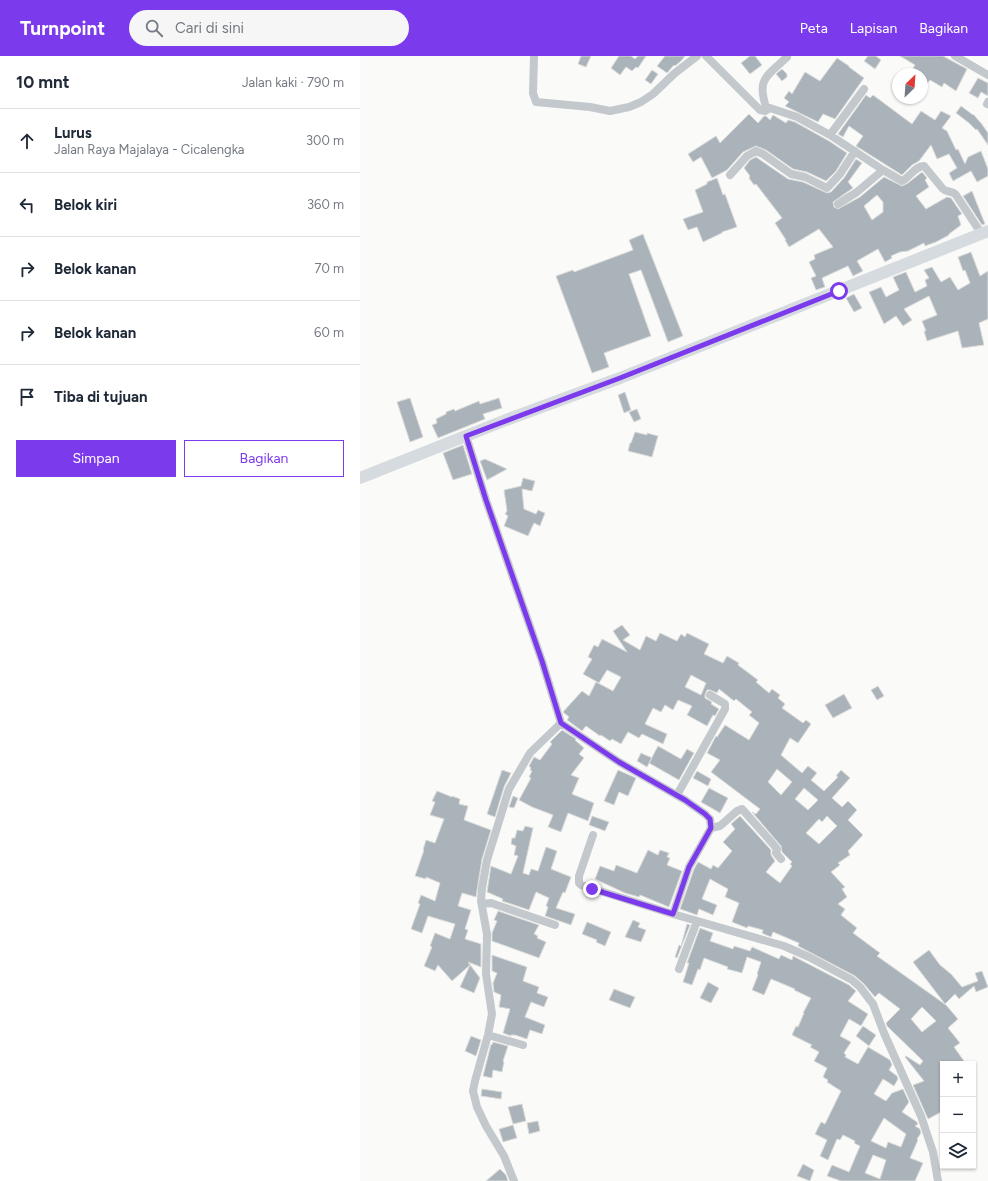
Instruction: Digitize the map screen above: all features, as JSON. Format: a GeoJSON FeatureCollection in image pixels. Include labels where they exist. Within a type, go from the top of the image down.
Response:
{"type":"FeatureCollection","features":[{"type":"Feature","properties":{"kind":"main road"},"geometry":{"type":"LineString","coordinates":[[360,478],[620,378],[985,232]]}},
{"type":"Feature","properties":{"kind":"street"},"geometry":{"type":"LineString","coordinates":[[534,56],[533,93],[536,102],[590,107],[610,111],[629,107],[641,102],[653,94],[675,73],[698,56]]}},
{"type":"Feature","properties":{"kind":"street"},"geometry":{"type":"LineString","coordinates":[[706,56],[760,110],[762,111],[770,108],[797,117],[830,135],[902,181],[918,168],[924,166],[943,189],[953,192],[956,195],[985,232]]}},
{"type":"Feature","properties":{"kind":"street"},"geometry":{"type":"LineString","coordinates":[[955,56],[988,75]]}},
{"type":"Feature","properties":{"kind":"street"},"geometry":{"type":"LineString","coordinates":[[767,110],[762,97],[763,82],[766,77],[787,57]]}},
{"type":"Feature","properties":{"kind":"street"},"geometry":{"type":"LineString","coordinates":[[830,135],[864,89]]}},
{"type":"Feature","properties":{"kind":"street"},"geometry":{"type":"LineString","coordinates":[[730,174],[747,156],[756,151],[763,154],[791,174],[805,177],[826,188],[840,174],[855,151]]}},
{"type":"Feature","properties":{"kind":"street"},"geometry":{"type":"LineString","coordinates":[[838,204],[857,192],[883,170]]}},
{"type":"Feature","properties":{"kind":"street"},"geometry":{"type":"LineString","coordinates":[[466,436],[486,500],[542,661],[561,723],[619,762],[677,795],[710,819],[711,828],[689,867],[673,914]]}},
{"type":"Feature","properties":{"kind":"street"},"geometry":{"type":"LineString","coordinates":[[677,795],[725,709],[725,704],[723,702],[710,695]]}},
{"type":"Feature","properties":{"kind":"street"},"geometry":{"type":"LineString","coordinates":[[514,1181],[504,1156],[486,1126],[477,1107],[473,1091],[492,1014],[486,974],[486,934],[482,904],[483,877],[509,789],[530,753],[561,723]]}},
{"type":"Feature","properties":{"kind":"street"},"geometry":{"type":"LineString","coordinates":[[711,828],[720,826],[737,811],[742,809],[773,844],[777,849],[776,853],[782,859]]}},
{"type":"Feature","properties":{"kind":"street"},"geometry":{"type":"LineString","coordinates":[[593,835],[579,876],[579,882],[581,884],[592,889],[673,914],[784,946],[816,960],[852,980],[860,987],[873,1004],[884,1033],[921,1116],[933,1152],[938,1181]]}},
{"type":"Feature","properties":{"kind":"street"},"geometry":{"type":"LineString","coordinates":[[482,904],[491,903],[555,925]]}},
{"type":"Feature","properties":{"kind":"street"},"geometry":{"type":"LineString","coordinates":[[679,969],[697,921]]}},
{"type":"Feature","properties":{"kind":"street"},"geometry":{"type":"LineString","coordinates":[[488,1035],[523,1045]]}},
{"type":"Feature","properties":{"kind":"building"},"geometry":{"type":"Polygon","coordinates":[[[581,56],[591,56],[586,67],[578,64],[581,56]]]}},
{"type":"Feature","properties":{"kind":"building"},"geometry":{"type":"Polygon","coordinates":[[[619,56],[631,56],[635,59],[638,56],[646,56],[638,68],[636,67],[632,71],[626,67],[620,75],[611,68],[619,56]]]}},
{"type":"Feature","properties":{"kind":"building"},"geometry":{"type":"Polygon","coordinates":[[[665,56],[685,56],[667,73],[657,66],[665,56]]]}},
{"type":"Feature","properties":{"kind":"building"},"geometry":{"type":"Polygon","coordinates":[[[750,56],[755,56],[762,65],[750,74],[741,63],[750,56]]]}},
{"type":"Feature","properties":{"kind":"building"},"geometry":{"type":"Polygon","coordinates":[[[868,56],[876,56],[881,60],[875,69],[864,61],[868,56]]]}},
{"type":"Feature","properties":{"kind":"building"},"geometry":{"type":"Polygon","coordinates":[[[900,56],[943,56],[967,69],[956,91],[944,83],[942,87],[930,80],[928,83],[928,68],[913,68],[915,65],[900,56]]]}},
{"type":"Feature","properties":{"kind":"building"},"geometry":{"type":"Polygon","coordinates":[[[837,58],[864,78],[835,119],[823,114],[818,122],[785,106],[789,102],[784,98],[789,91],[792,94],[805,72],[820,81],[837,58]]]}},
{"type":"Feature","properties":{"kind":"building"},"geometry":{"type":"Polygon","coordinates":[[[782,69],[787,74],[787,77],[782,81],[776,74],[782,69]]]}},
{"type":"Feature","properties":{"kind":"building"},"geometry":{"type":"Polygon","coordinates":[[[652,70],[658,74],[651,84],[645,80],[652,70]]]}},
{"type":"Feature","properties":{"kind":"building"},"geometry":{"type":"Polygon","coordinates":[[[978,78],[988,83],[988,96],[981,92],[978,98],[969,93],[978,78]]]}},
{"type":"Feature","properties":{"kind":"building"},"geometry":{"type":"Polygon","coordinates":[[[866,95],[870,98],[873,95],[912,124],[921,111],[935,120],[941,111],[951,116],[942,128],[947,131],[965,164],[968,157],[981,151],[988,169],[988,176],[977,182],[971,171],[953,181],[949,173],[957,168],[949,154],[937,159],[931,145],[919,161],[912,165],[902,175],[856,146],[863,136],[849,126],[843,137],[838,134],[866,95]]]}},
{"type":"Feature","properties":{"kind":"building"},"geometry":{"type":"Polygon","coordinates":[[[961,106],[973,114],[988,133],[988,145],[977,129],[976,130],[956,113],[961,106]]]}},
{"type":"Feature","properties":{"kind":"building"},"geometry":{"type":"Polygon","coordinates":[[[749,114],[758,123],[764,116],[770,120],[773,115],[786,123],[788,120],[795,122],[847,153],[836,171],[826,181],[807,172],[793,169],[766,150],[756,146],[743,152],[727,170],[712,178],[701,157],[693,162],[688,154],[716,136],[720,143],[749,114]]]}},
{"type":"Feature","properties":{"kind":"building"},"geometry":{"type":"Polygon","coordinates":[[[756,157],[788,179],[803,182],[827,193],[831,192],[844,178],[856,159],[862,163],[848,182],[853,188],[833,202],[834,207],[838,209],[860,197],[884,177],[902,186],[922,172],[927,178],[925,180],[929,187],[916,196],[926,209],[947,197],[951,198],[962,214],[958,216],[961,225],[949,235],[936,242],[925,246],[924,243],[908,251],[900,252],[891,256],[892,258],[885,262],[878,249],[857,261],[863,271],[853,276],[848,266],[822,278],[825,287],[816,290],[811,278],[816,276],[809,262],[815,259],[814,255],[833,247],[819,229],[789,247],[775,223],[782,218],[756,184],[754,185],[744,168],[750,160],[756,157]],[[877,195],[864,206],[872,220],[883,212],[883,202],[877,195]]]}},
{"type":"Feature","properties":{"kind":"building"},"geometry":{"type":"Polygon","coordinates":[[[717,178],[723,195],[725,194],[737,227],[722,232],[703,242],[697,227],[688,230],[683,219],[703,212],[695,190],[707,184],[707,182],[717,178]]]}},
{"type":"Feature","properties":{"kind":"building"},"geometry":{"type":"Polygon","coordinates":[[[972,191],[985,224],[982,225],[963,196],[972,191]]]}},
{"type":"Feature","properties":{"kind":"building"},"geometry":{"type":"Polygon","coordinates":[[[643,234],[683,336],[668,342],[641,270],[629,274],[651,336],[604,353],[609,367],[592,373],[556,276],[573,270],[574,272],[633,250],[629,240],[643,234]]]}},
{"type":"Feature","properties":{"kind":"building"},"geometry":{"type":"Polygon","coordinates":[[[971,252],[980,276],[988,271],[988,319],[979,323],[984,345],[962,348],[958,331],[927,341],[924,331],[926,331],[922,321],[937,315],[929,296],[904,309],[912,320],[903,326],[896,316],[884,324],[869,292],[881,287],[886,297],[899,290],[893,277],[906,272],[915,292],[927,286],[925,280],[929,278],[924,270],[932,267],[941,282],[950,277],[958,290],[970,283],[965,270],[963,271],[958,257],[971,252]]]}},
{"type":"Feature","properties":{"kind":"building"},"geometry":{"type":"Polygon","coordinates":[[[854,294],[862,308],[854,312],[846,298],[854,294]]]}},
{"type":"Feature","properties":{"kind":"building"},"geometry":{"type":"Polygon","coordinates":[[[625,392],[631,410],[624,413],[618,395],[625,392]]]}},
{"type":"Feature","properties":{"kind":"building"},"geometry":{"type":"Polygon","coordinates":[[[410,398],[423,437],[410,442],[397,402],[410,398]]]}},
{"type":"Feature","properties":{"kind":"building"},"geometry":{"type":"Polygon","coordinates":[[[499,398],[502,408],[483,414],[485,419],[438,438],[432,425],[437,423],[436,419],[446,414],[446,412],[454,409],[455,411],[479,401],[480,404],[499,398]]]}},
{"type":"Feature","properties":{"kind":"building"},"geometry":{"type":"Polygon","coordinates":[[[637,409],[641,419],[634,422],[629,412],[637,409]]]}},
{"type":"Feature","properties":{"kind":"building"},"geometry":{"type":"Polygon","coordinates":[[[635,432],[658,436],[652,457],[628,451],[635,432]]]}},
{"type":"Feature","properties":{"kind":"building"},"geometry":{"type":"Polygon","coordinates":[[[463,445],[472,474],[453,480],[443,453],[463,445]]]}},
{"type":"Feature","properties":{"kind":"building"},"geometry":{"type":"Polygon","coordinates":[[[485,459],[507,469],[487,480],[480,461],[485,459]]]}},
{"type":"Feature","properties":{"kind":"building"},"geometry":{"type":"Polygon","coordinates":[[[523,478],[535,481],[532,491],[522,489],[524,509],[536,514],[538,510],[545,513],[540,526],[534,523],[528,536],[504,526],[508,516],[505,514],[507,511],[504,490],[521,486],[523,478]]]}},
{"type":"Feature","properties":{"kind":"building"},"geometry":{"type":"Polygon","coordinates":[[[622,625],[630,635],[623,640],[640,650],[646,636],[656,641],[660,633],[677,641],[681,634],[685,637],[687,633],[709,644],[704,654],[723,663],[727,656],[739,663],[738,665],[758,680],[756,682],[769,693],[772,689],[780,695],[778,698],[785,704],[782,708],[803,723],[806,720],[811,724],[798,743],[790,738],[781,755],[802,773],[808,766],[817,773],[811,780],[824,791],[838,777],[836,776],[841,770],[850,778],[832,798],[842,807],[848,801],[857,810],[848,820],[863,835],[848,851],[850,855],[838,863],[840,865],[831,872],[845,887],[842,889],[847,897],[838,904],[845,909],[841,915],[857,928],[853,933],[880,953],[877,956],[946,1005],[958,1019],[948,1028],[960,1043],[954,1047],[964,1061],[940,1061],[940,1113],[928,1119],[913,1085],[924,1081],[905,1057],[906,1056],[920,1065],[923,1061],[887,1026],[886,1023],[900,1009],[879,993],[875,997],[855,976],[798,946],[799,943],[773,932],[771,937],[762,933],[763,930],[748,926],[747,928],[732,922],[739,903],[725,897],[728,889],[710,879],[702,899],[717,905],[713,915],[699,909],[697,915],[680,909],[694,869],[698,862],[711,869],[713,865],[718,868],[732,851],[723,842],[735,829],[731,824],[740,816],[771,850],[771,855],[775,861],[766,872],[780,883],[792,866],[790,864],[792,862],[782,852],[781,846],[752,812],[756,814],[760,809],[711,772],[720,760],[707,753],[716,736],[717,737],[725,725],[749,740],[759,723],[749,715],[752,712],[736,699],[734,701],[719,689],[717,693],[707,690],[705,698],[719,709],[715,716],[713,715],[707,726],[687,715],[692,706],[678,700],[673,710],[665,705],[661,712],[653,708],[645,724],[667,734],[663,744],[642,734],[639,738],[628,732],[621,744],[612,739],[610,741],[601,735],[600,736],[586,726],[582,731],[567,720],[569,717],[563,712],[582,691],[589,696],[596,682],[613,691],[621,677],[607,670],[599,683],[583,674],[592,659],[588,657],[594,645],[598,647],[602,639],[627,652],[613,631],[622,625]],[[691,675],[685,687],[701,695],[706,683],[691,675]],[[777,769],[768,782],[781,795],[792,782],[777,769]],[[804,788],[795,799],[808,810],[818,800],[804,788]],[[827,816],[822,822],[819,819],[806,833],[819,844],[837,826],[827,816]],[[922,1007],[911,1019],[922,1032],[936,1021],[922,1007]]]}},
{"type":"Feature","properties":{"kind":"building"},"geometry":{"type":"Polygon","coordinates":[[[878,686],[884,696],[877,700],[871,690],[878,686]]]}},
{"type":"Feature","properties":{"kind":"building"},"geometry":{"type":"Polygon","coordinates":[[[844,694],[852,708],[833,718],[825,705],[844,694]]]}},
{"type":"Feature","properties":{"kind":"building"},"geometry":{"type":"Polygon","coordinates":[[[562,730],[576,739],[575,740],[584,748],[579,754],[584,758],[571,775],[579,778],[572,794],[594,803],[588,821],[568,813],[561,832],[548,827],[553,815],[519,800],[531,778],[529,777],[532,771],[530,770],[531,768],[529,766],[534,757],[540,760],[552,744],[550,742],[562,730]]]}},
{"type":"Feature","properties":{"kind":"building"},"geometry":{"type":"Polygon","coordinates":[[[658,746],[681,759],[687,749],[694,753],[679,780],[649,763],[658,746]]]}},
{"type":"Feature","properties":{"kind":"building"},"geometry":{"type":"Polygon","coordinates":[[[641,753],[652,758],[647,767],[637,761],[641,753]]]}},
{"type":"Feature","properties":{"kind":"building"},"geometry":{"type":"Polygon","coordinates":[[[502,770],[511,773],[504,787],[495,817],[487,814],[502,770]]]}},
{"type":"Feature","properties":{"kind":"building"},"geometry":{"type":"Polygon","coordinates":[[[618,770],[636,778],[628,796],[619,792],[614,805],[604,801],[618,770]]]}},
{"type":"Feature","properties":{"kind":"building"},"geometry":{"type":"Polygon","coordinates":[[[697,771],[711,779],[708,786],[693,778],[697,771]]]}},
{"type":"Feature","properties":{"kind":"building"},"geometry":{"type":"Polygon","coordinates":[[[709,788],[728,798],[720,813],[701,802],[709,788]]]}},
{"type":"Feature","properties":{"kind":"building"},"geometry":{"type":"Polygon","coordinates":[[[437,791],[460,799],[459,804],[468,806],[464,820],[491,830],[482,859],[476,897],[462,893],[458,906],[471,910],[465,929],[468,930],[465,939],[481,944],[481,967],[468,962],[480,978],[474,993],[460,987],[470,965],[452,981],[438,965],[435,971],[424,966],[432,947],[430,946],[435,933],[450,939],[455,924],[428,916],[422,933],[411,929],[420,904],[418,903],[421,895],[435,901],[440,883],[426,877],[426,879],[415,876],[426,840],[435,843],[444,819],[430,815],[435,802],[432,801],[437,791]]]}},
{"type":"Feature","properties":{"kind":"building"},"geometry":{"type":"Polygon","coordinates":[[[513,796],[518,798],[514,808],[509,807],[513,796]]]}},
{"type":"Feature","properties":{"kind":"building"},"geometry":{"type":"Polygon","coordinates":[[[592,816],[609,822],[605,831],[589,825],[592,816]]]}},
{"type":"Feature","properties":{"kind":"building"},"geometry":{"type":"Polygon","coordinates":[[[525,826],[533,828],[523,873],[529,875],[531,869],[538,871],[546,847],[557,851],[551,869],[571,877],[565,893],[563,892],[556,908],[575,914],[571,925],[545,916],[549,898],[536,892],[529,910],[502,901],[503,899],[487,892],[491,866],[511,874],[518,856],[514,855],[516,846],[511,844],[512,838],[515,838],[517,830],[523,831],[525,826]]]}},
{"type":"Feature","properties":{"kind":"building"},"geometry":{"type":"Polygon","coordinates":[[[648,850],[658,855],[660,850],[669,853],[667,857],[670,858],[667,865],[682,871],[669,907],[640,895],[639,897],[625,893],[595,879],[600,866],[614,871],[616,865],[637,873],[648,850]]]}},
{"type":"Feature","properties":{"kind":"building"},"geometry":{"type":"Polygon","coordinates":[[[498,911],[539,925],[534,934],[538,936],[537,938],[546,942],[539,958],[492,941],[492,933],[497,921],[494,920],[498,911]]]}},
{"type":"Feature","properties":{"kind":"building"},"geometry":{"type":"Polygon","coordinates":[[[633,920],[640,923],[638,927],[646,930],[641,942],[625,937],[633,920]]]}},
{"type":"Feature","properties":{"kind":"building"},"geometry":{"type":"Polygon","coordinates":[[[587,922],[611,932],[605,946],[596,942],[597,940],[582,934],[587,922]]]}},
{"type":"Feature","properties":{"kind":"building"},"geometry":{"type":"Polygon","coordinates":[[[687,924],[690,925],[677,958],[675,957],[679,945],[681,946],[687,924]]]}},
{"type":"Feature","properties":{"kind":"building"},"geometry":{"type":"Polygon","coordinates":[[[700,928],[713,933],[710,941],[733,949],[734,946],[750,951],[752,947],[779,959],[781,955],[792,960],[793,956],[849,985],[856,991],[848,1001],[868,1014],[861,1026],[849,1019],[840,1036],[851,1042],[844,1053],[846,1055],[845,1057],[858,1064],[868,1047],[890,1060],[892,1065],[889,1070],[897,1076],[898,1079],[894,1086],[883,1079],[874,1094],[886,1101],[892,1093],[903,1089],[909,1102],[902,1112],[917,1122],[918,1124],[915,1126],[920,1129],[921,1133],[917,1139],[918,1140],[910,1158],[923,1163],[915,1181],[841,1181],[827,1176],[832,1165],[849,1172],[860,1146],[854,1143],[855,1141],[843,1135],[840,1140],[837,1139],[828,1160],[820,1156],[827,1140],[815,1134],[821,1122],[825,1124],[841,1091],[827,1082],[828,1080],[823,1077],[827,1068],[814,1061],[819,1052],[810,1047],[812,1045],[792,1035],[796,1026],[798,1027],[811,998],[794,990],[795,989],[771,979],[764,995],[752,990],[761,962],[747,957],[742,973],[727,969],[728,967],[704,958],[700,970],[698,969],[692,985],[683,982],[689,963],[687,963],[700,928]],[[884,1118],[871,1141],[886,1148],[888,1142],[901,1147],[906,1134],[884,1118]],[[873,1155],[865,1173],[880,1179],[886,1160],[873,1155]]]}},
{"type":"Feature","properties":{"kind":"building"},"geometry":{"type":"Polygon","coordinates":[[[929,950],[940,965],[951,974],[962,987],[978,981],[975,973],[982,971],[988,987],[976,992],[974,986],[959,999],[955,994],[945,1004],[913,962],[929,950]]]}},
{"type":"Feature","properties":{"kind":"building"},"geometry":{"type":"Polygon","coordinates":[[[492,955],[527,967],[523,981],[539,987],[537,993],[548,997],[544,1007],[531,1002],[525,1017],[545,1025],[542,1034],[530,1030],[527,1039],[503,1033],[510,1009],[499,1007],[501,995],[494,992],[493,983],[497,973],[492,971],[492,955]]]}},
{"type":"Feature","properties":{"kind":"building"},"geometry":{"type":"Polygon","coordinates":[[[708,982],[719,988],[711,1003],[700,998],[708,982]]]}},
{"type":"Feature","properties":{"kind":"building"},"geometry":{"type":"Polygon","coordinates":[[[614,989],[635,997],[630,1008],[609,1000],[614,989]]]}},
{"type":"Feature","properties":{"kind":"building"},"geometry":{"type":"Polygon","coordinates":[[[863,1026],[876,1035],[869,1046],[856,1036],[863,1026]]]}},
{"type":"Feature","properties":{"kind":"building"},"geometry":{"type":"Polygon","coordinates":[[[471,1036],[481,1040],[476,1056],[465,1051],[471,1036]]]}},
{"type":"Feature","properties":{"kind":"building"},"geometry":{"type":"Polygon","coordinates":[[[493,1042],[508,1046],[503,1061],[502,1072],[493,1070],[492,1078],[483,1076],[491,1044],[492,1045],[493,1042]]]}},
{"type":"Feature","properties":{"kind":"building"},"geometry":{"type":"Polygon","coordinates":[[[482,1089],[502,1092],[501,1099],[481,1096],[482,1089]]]}},
{"type":"Feature","properties":{"kind":"building"},"geometry":{"type":"Polygon","coordinates":[[[522,1104],[526,1121],[513,1124],[508,1107],[522,1104]]]}},
{"type":"Feature","properties":{"kind":"building"},"geometry":{"type":"Polygon","coordinates":[[[538,1121],[540,1131],[529,1134],[527,1123],[538,1121]]]}},
{"type":"Feature","properties":{"kind":"building"},"geometry":{"type":"Polygon","coordinates":[[[513,1125],[517,1138],[503,1142],[499,1129],[513,1125]]]}},
{"type":"Feature","properties":{"kind":"building"},"geometry":{"type":"Polygon","coordinates":[[[803,1164],[814,1170],[810,1181],[797,1176],[803,1164]]]}},
{"type":"Feature","properties":{"kind":"building"},"geometry":{"type":"Polygon","coordinates":[[[500,1169],[506,1175],[508,1181],[486,1181],[500,1169]]]}},
{"type":"Feature","properties":{"kind":"route"},"geometry":{"type":"LineString","coordinates":[[592,889],[673,914],[689,867],[711,828],[711,822],[705,814],[685,800],[619,762],[561,723],[542,661],[486,500],[466,436],[566,397],[620,378],[692,348],[839,291]]}}]}
